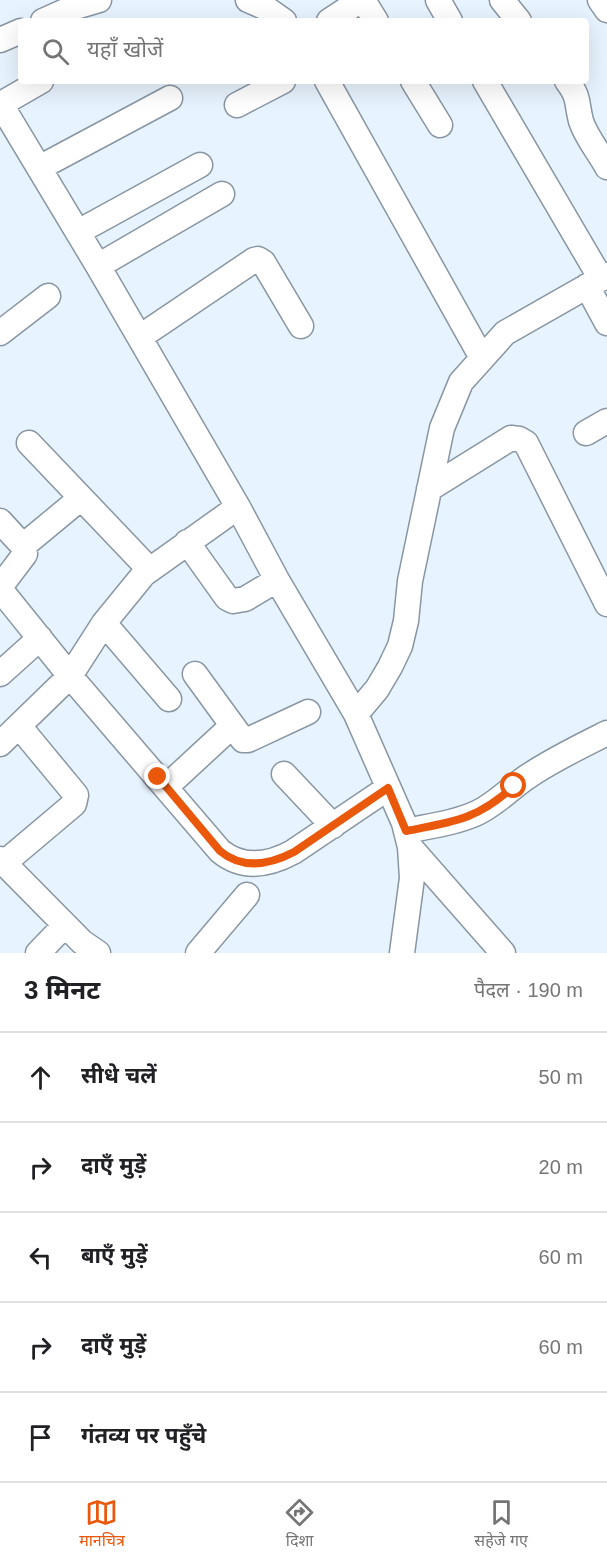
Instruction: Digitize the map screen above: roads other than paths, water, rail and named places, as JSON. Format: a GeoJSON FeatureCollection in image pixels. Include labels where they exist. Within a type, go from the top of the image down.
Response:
{"type":"FeatureCollection","features":[{"type":"Feature","properties":{"kind":"street"},"geometry":{"type":"LineString","coordinates":[[50,18],[99,0]]}},
{"type":"Feature","properties":{"kind":"street"},"geometry":{"type":"LineString","coordinates":[[334,18],[362,0],[374,18]]}},
{"type":"Feature","properties":{"kind":"street"},"geometry":{"type":"LineString","coordinates":[[438,0],[448,18]]}},
{"type":"Feature","properties":{"kind":"street"},"geometry":{"type":"LineString","coordinates":[[502,0],[517,18]]}},
{"type":"Feature","properties":{"kind":"street"},"geometry":{"type":"LineString","coordinates":[[600,0],[607,10]]}},
{"type":"Feature","properties":{"kind":"street"},"geometry":{"type":"LineString","coordinates":[[257,2],[280,18]]}},
{"type":"Feature","properties":{"kind":"street"},"geometry":{"type":"LineString","coordinates":[[0,40],[18,32]]}},
{"type":"Feature","properties":{"kind":"street"},"geometry":{"type":"LineString","coordinates":[[36,84],[1,104],[99,266],[238,507],[277,580],[356,714],[388,788],[408,839],[412,878],[402,953]]}},
{"type":"Feature","properties":{"kind":"street"},"geometry":{"type":"LineString","coordinates":[[237,105],[277,84]]}},
{"type":"Feature","properties":{"kind":"street"},"geometry":{"type":"LineString","coordinates":[[329,84],[482,357]]}},
{"type":"Feature","properties":{"kind":"street"},"geometry":{"type":"LineString","coordinates":[[415,84],[440,125]]}},
{"type":"Feature","properties":{"kind":"street"},"geometry":{"type":"LineString","coordinates":[[487,84],[598,280],[607,323]]}},
{"type":"Feature","properties":{"kind":"street"},"geometry":{"type":"LineString","coordinates":[[569,84],[578,97],[581,119],[585,128],[607,167]]}},
{"type":"Feature","properties":{"kind":"street"},"geometry":{"type":"LineString","coordinates":[[39,168],[170,98]]}},
{"type":"Feature","properties":{"kind":"street"},"geometry":{"type":"LineString","coordinates":[[78,232],[200,165]]}},
{"type":"Feature","properties":{"kind":"street"},"geometry":{"type":"LineString","coordinates":[[99,266],[222,194]]}},
{"type":"Feature","properties":{"kind":"street"},"geometry":{"type":"LineString","coordinates":[[140,337],[258,259],[263,262],[301,326]]}},
{"type":"Feature","properties":{"kind":"street"},"geometry":{"type":"LineString","coordinates":[[356,714],[377,689],[400,646],[406,621],[410,581],[442,428],[461,382],[505,333],[598,280]]}},
{"type":"Feature","properties":{"kind":"street"},"geometry":{"type":"LineString","coordinates":[[0,333],[48,296]]}},
{"type":"Feature","properties":{"kind":"street"},"geometry":{"type":"LineString","coordinates":[[586,433],[607,421]]}},
{"type":"Feature","properties":{"kind":"street"},"geometry":{"type":"LineString","coordinates":[[429,489],[512,438],[526,443],[607,604]]}},
{"type":"Feature","properties":{"kind":"street"},"geometry":{"type":"LineString","coordinates":[[29,443],[149,569]]}},
{"type":"Feature","properties":{"kind":"street"},"geometry":{"type":"LineString","coordinates":[[23,546],[81,498]]}},
{"type":"Feature","properties":{"kind":"street"},"geometry":{"type":"LineString","coordinates":[[0,744],[70,676],[104,623],[149,569],[238,507]]}},
{"type":"Feature","properties":{"kind":"street"},"geometry":{"type":"LineString","coordinates":[[0,521],[23,546],[25,554],[0,588],[70,676],[220,851],[230,859],[261,864],[278,860],[388,788]]}},
{"type":"Feature","properties":{"kind":"street"},"geometry":{"type":"LineString","coordinates":[[187,542],[228,598],[233,601],[245,599],[277,580]]}},
{"type":"Feature","properties":{"kind":"street"},"geometry":{"type":"LineString","coordinates":[[104,623],[170,699]]}},
{"type":"Feature","properties":{"kind":"street"},"geometry":{"type":"LineString","coordinates":[[0,674],[40,638]]}},
{"type":"Feature","properties":{"kind":"street"},"geometry":{"type":"LineString","coordinates":[[195,674],[243,740],[248,740],[308,712]]}},
{"type":"Feature","properties":{"kind":"street"},"geometry":{"type":"LineString","coordinates":[[19,726],[76,795],[74,804],[2,861],[82,942],[98,953]]}},
{"type":"Feature","properties":{"kind":"street"},"geometry":{"type":"LineString","coordinates":[[166,787],[232,726]]}},
{"type":"Feature","properties":{"kind":"street"},"geometry":{"type":"LineString","coordinates":[[408,839],[479,812],[496,803],[514,786],[539,770],[607,734]]}},
{"type":"Feature","properties":{"kind":"street"},"geometry":{"type":"LineString","coordinates":[[284,774],[333,825]]}},
{"type":"Feature","properties":{"kind":"street"},"geometry":{"type":"LineString","coordinates":[[408,839],[503,953]]}},
{"type":"Feature","properties":{"kind":"street"},"geometry":{"type":"LineString","coordinates":[[198,953],[247,895]]}},
{"type":"Feature","properties":{"kind":"street"},"geometry":{"type":"LineString","coordinates":[[38,953],[65,925]]}}]}
